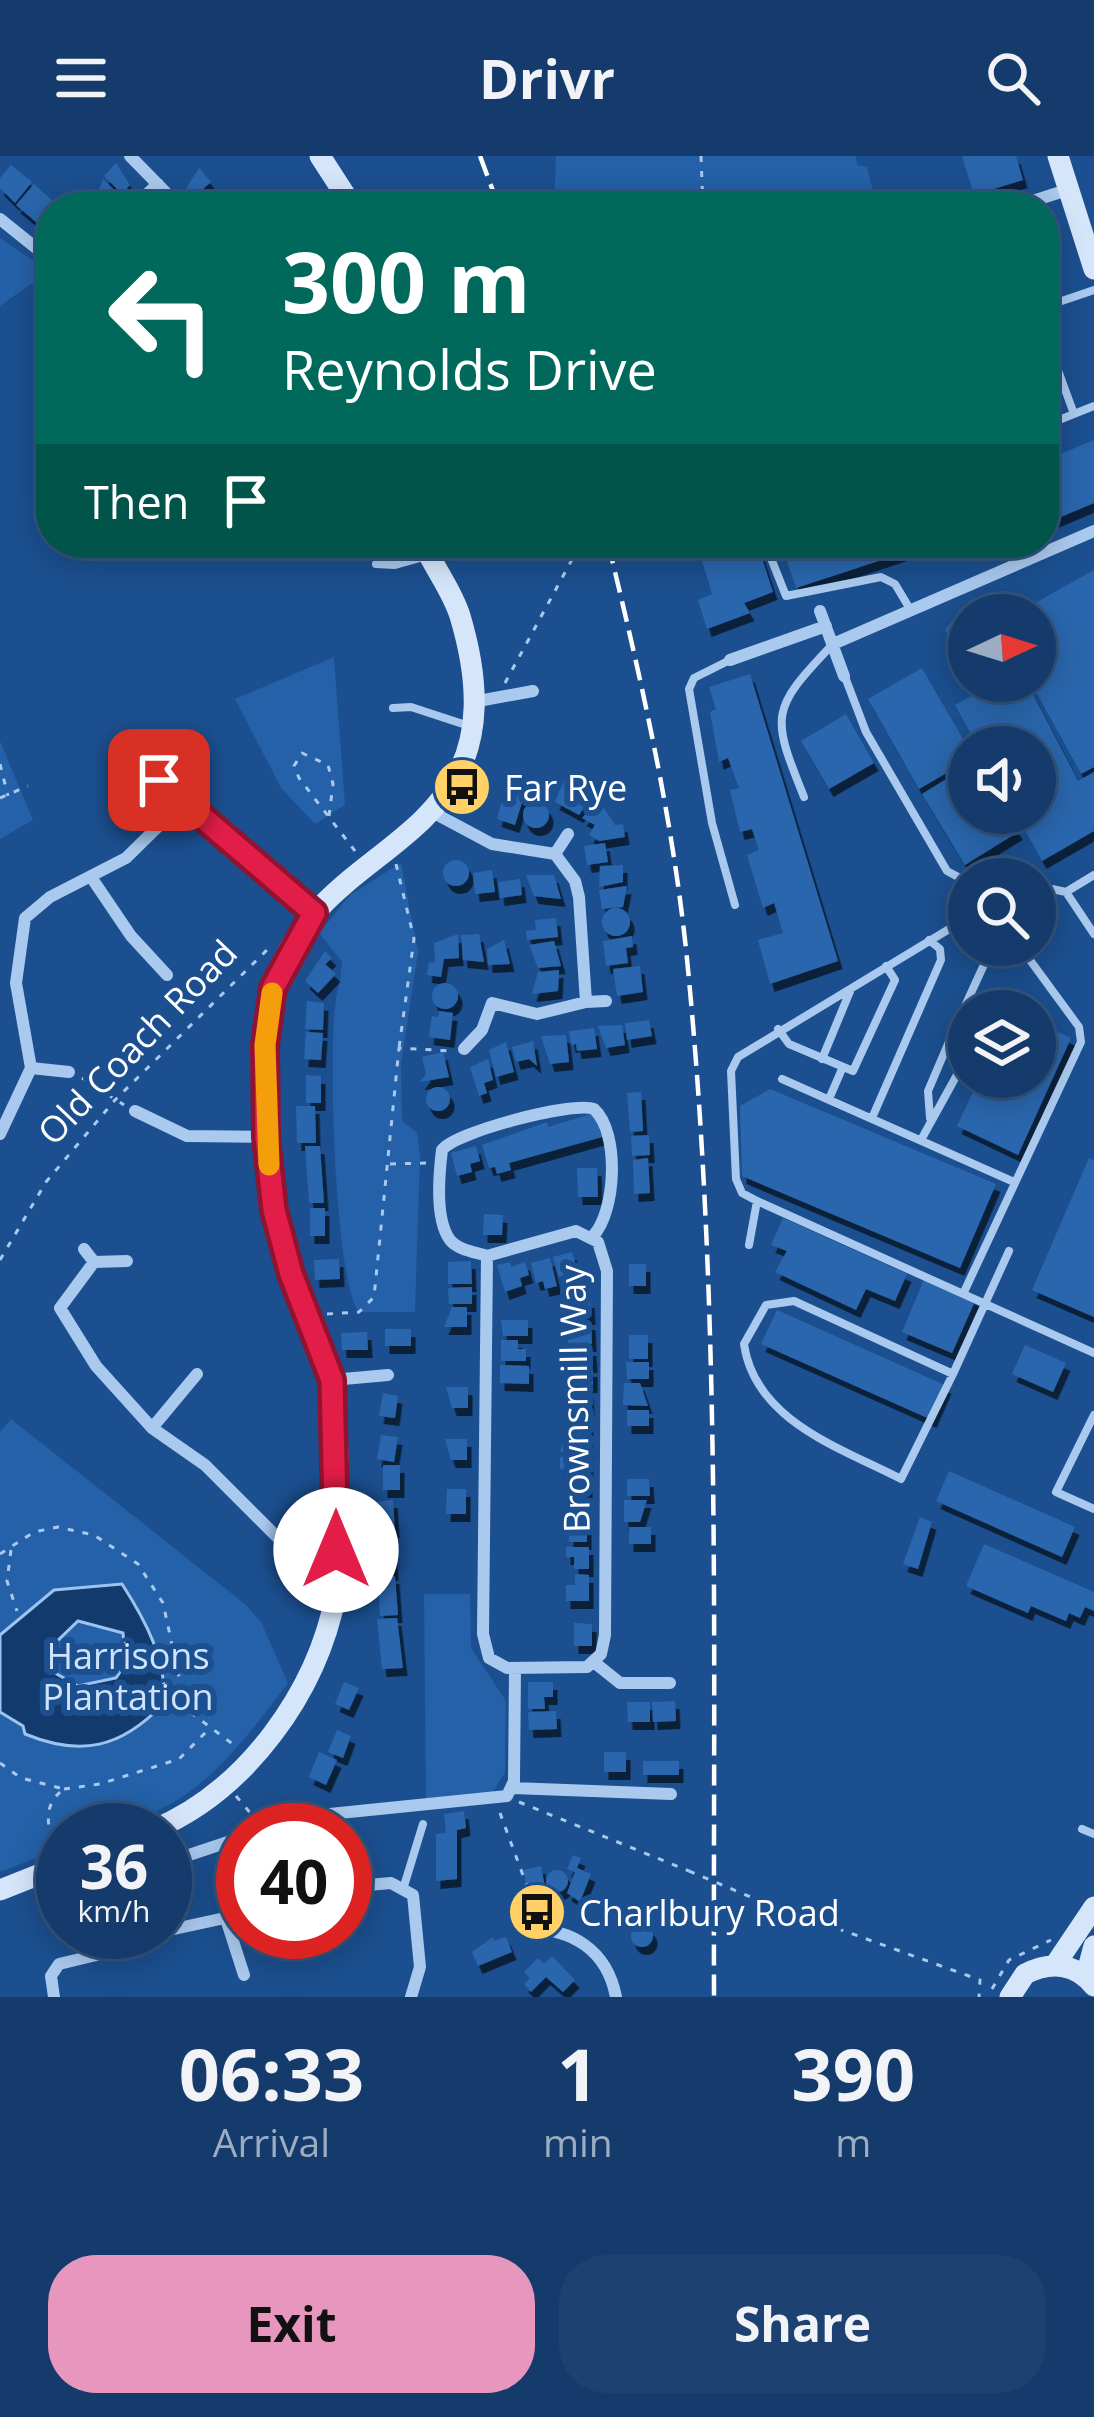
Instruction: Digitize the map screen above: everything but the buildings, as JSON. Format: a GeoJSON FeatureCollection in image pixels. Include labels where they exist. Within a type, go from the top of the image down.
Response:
{"type":"FeatureCollection","features":[{"type":"Feature","properties":{"kind":"street"},"geometry":{"type":"LineString","coordinates":[[130,156],[166,192]]}},
{"type":"Feature","properties":{"kind":"street"},"geometry":{"type":"LineString","coordinates":[[320,156],[343,192]]}},
{"type":"Feature","properties":{"kind":"street"},"geometry":{"type":"LineString","coordinates":[[1058,156],[1094,269]]}},
{"type":"Feature","properties":{"kind":"street"},"geometry":{"type":"LineString","coordinates":[[149,192],[158,184]]}},
{"type":"Feature","properties":{"kind":"street"},"geometry":{"type":"LineString","coordinates":[[1059,193],[1067,190]]}},
{"type":"Feature","properties":{"kind":"street"},"geometry":{"type":"LineString","coordinates":[[0,219],[36,248]]}},
{"type":"Feature","properties":{"kind":"street"},"geometry":{"type":"LineString","coordinates":[[1059,546],[1094,531]]}},
{"type":"Feature","properties":{"kind":"street"},"geometry":{"type":"LineString","coordinates":[[192,1811],[228,1785],[318,1663],[336,1594],[332,1380],[274,1210],[266,1137],[267,1018],[289,951],[314,913],[393,850],[451,791],[473,702],[458,608],[431,558]]}},
{"type":"Feature","properties":{"kind":"street"},"geometry":{"type":"LineString","coordinates":[[832,644],[1031,558]]}},
{"type":"Feature","properties":{"kind":"street"},"geometry":{"type":"LineString","coordinates":[[820,610],[844,676]]}},
{"type":"Feature","properties":{"kind":"street"},"geometry":{"type":"LineString","coordinates":[[730,660],[826,626]]}},
{"type":"Feature","properties":{"kind":"street"},"geometry":{"type":"LineString","coordinates":[[473,702],[533,691]]}},
{"type":"Feature","properties":{"kind":"street"},"geometry":{"type":"LineString","coordinates":[[159,780],[181,804],[314,913]]}},
{"type":"Feature","properties":{"kind":"street"},"geometry":{"type":"LineString","coordinates":[[0,1134],[31,1068],[16,954],[25,917],[50,897],[126,858],[181,804]]}},
{"type":"Feature","properties":{"kind":"street"},"geometry":{"type":"LineString","coordinates":[[434,813],[492,844],[555,854],[575,881],[579,897],[586,1002]]}},
{"type":"Feature","properties":{"kind":"street"},"geometry":{"type":"LineString","coordinates":[[555,854],[568,834]]}},
{"type":"Feature","properties":{"kind":"street"},"geometry":{"type":"LineString","coordinates":[[91,877],[150,969],[167,975]]}},
{"type":"Feature","properties":{"kind":"street"},"geometry":{"type":"LineString","coordinates":[[0,955],[16,954]]}},
{"type":"Feature","properties":{"kind":"street"},"geometry":{"type":"LineString","coordinates":[[464,1048],[482,1030],[492,1004],[537,1014],[605,1001]]}},
{"type":"Feature","properties":{"kind":"street"},"geometry":{"type":"LineString","coordinates":[[31,1068],[69,1072]]}},
{"type":"Feature","properties":{"kind":"street"},"geometry":{"type":"LineString","coordinates":[[593,1236],[606,1223],[611,1197],[607,1128],[594,1109],[572,1107],[458,1136],[446,1144],[441,1158],[442,1219],[448,1237],[458,1246],[487,1256],[483,1634],[489,1658],[515,1669],[579,1669],[595,1663],[620,1683],[670,1683]]}},
{"type":"Feature","properties":{"kind":"street"},"geometry":{"type":"LineString","coordinates":[[135,1111],[187,1136],[266,1137]]}},
{"type":"Feature","properties":{"kind":"street","name":"Brownsmill Way"},"geometry":{"type":"LineString","coordinates":[[487,1256],[565,1232],[593,1236],[607,1271],[610,1382],[605,1635],[595,1663]]}},
{"type":"Feature","properties":{"kind":"street"},"geometry":{"type":"LineString","coordinates":[[84,1249],[94,1262]]}},
{"type":"Feature","properties":{"kind":"street"},"geometry":{"type":"LineString","coordinates":[[94,1262],[127,1261]]}},
{"type":"Feature","properties":{"kind":"street"},"geometry":{"type":"LineString","coordinates":[[60,1309],[94,1262]]}},
{"type":"Feature","properties":{"kind":"street"},"geometry":{"type":"LineString","coordinates":[[43,1308],[60,1309]]}},
{"type":"Feature","properties":{"kind":"street"},"geometry":{"type":"LineString","coordinates":[[60,1309],[96,1366],[152,1428],[205,1465],[286,1546],[336,1550]]}},
{"type":"Feature","properties":{"kind":"street"},"geometry":{"type":"LineString","coordinates":[[79,1376],[96,1366]]}},
{"type":"Feature","properties":{"kind":"street"},"geometry":{"type":"LineString","coordinates":[[152,1428],[197,1374]]}},
{"type":"Feature","properties":{"kind":"street"},"geometry":{"type":"LineString","coordinates":[[332,1380],[388,1375]]}},
{"type":"Feature","properties":{"kind":"street"},"geometry":{"type":"LineString","coordinates":[[512,1788],[515,1669]]}},
{"type":"Feature","properties":{"kind":"street"},"geometry":{"type":"LineString","coordinates":[[372,1809],[485,1799],[512,1788],[671,1793]]}},
{"type":"Feature","properties":{"kind":"street"},"geometry":{"type":"LineString","coordinates":[[0,1890],[36,1876]]}},
{"type":"Feature","properties":{"kind":"street"},"geometry":{"type":"LineString","coordinates":[[372,1887],[404,1886],[416,1909],[420,1967],[411,1997]]}},
{"type":"Feature","properties":{"kind":"street"},"geometry":{"type":"LineString","coordinates":[[1010,1997],[1024,1974],[1055,1965],[1094,1907]]}},
{"type":"Feature","properties":{"kind":"street"},"geometry":{"type":"LineString","coordinates":[[526,1929],[545,1928],[583,1940],[602,1960],[616,1997]]}},
{"type":"Feature","properties":{"kind":"street"},"geometry":{"type":"LineString","coordinates":[[1055,1965],[1090,1981],[1094,1946]]}},
{"type":"Feature","properties":{"kind":"street"},"geometry":{"type":"LineString","coordinates":[[54,1997],[51,1976],[59,1964],[80,1959]]}},
{"type":"Feature","properties":{"kind":"street"},"geometry":{"type":"LineString","coordinates":[[239,1959],[244,1975]]}},
{"type":"Feature","properties":{"kind":"lane"},"geometry":{"type":"LineString","coordinates":[[1059,303],[1094,290]]}},
{"type":"Feature","properties":{"kind":"lane"},"geometry":{"type":"LineString","coordinates":[[1059,372],[1074,413]]}},
{"type":"Feature","properties":{"kind":"lane"},"geometry":{"type":"LineString","coordinates":[[1059,420],[1094,406]]}},
{"type":"Feature","properties":{"kind":"lane"},"geometry":{"type":"LineString","coordinates":[[376,564],[395,565],[409,558]]}},
{"type":"Feature","properties":{"kind":"lane"},"geometry":{"type":"LineString","coordinates":[[770,558],[782,592],[794,599],[865,579],[890,578],[910,610]]}},
{"type":"Feature","properties":{"kind":"lane"},"geometry":{"type":"LineString","coordinates":[[814,595],[820,610]]}},
{"type":"Feature","properties":{"kind":"lane"},"geometry":{"type":"LineString","coordinates":[[804,797],[782,740],[781,715],[790,688],[832,644]]}},
{"type":"Feature","properties":{"kind":"lane"},"geometry":{"type":"LineString","coordinates":[[730,660],[694,678],[689,689],[712,823],[734,905]]}},
{"type":"Feature","properties":{"kind":"lane"},"geometry":{"type":"LineString","coordinates":[[844,676],[866,732],[948,872]]}},
{"type":"Feature","properties":{"kind":"lane"},"geometry":{"type":"LineString","coordinates":[[393,708],[411,707],[470,726]]}},
{"type":"Feature","properties":{"kind":"lane"},"geometry":{"type":"LineString","coordinates":[[1056,890],[1066,892],[1094,875]]}},
{"type":"Feature","properties":{"kind":"lane"},"geometry":{"type":"LineString","coordinates":[[1066,892],[1094,934]]}},
{"type":"Feature","properties":{"kind":"lane"},"geometry":{"type":"LineString","coordinates":[[948,929],[746,1048],[731,1071],[736,1179],[742,1192],[757,1201],[1094,1352]]}},
{"type":"Feature","properties":{"kind":"lane"},"geometry":{"type":"LineString","coordinates":[[872,1118],[941,960],[941,952],[928,940]]}},
{"type":"Feature","properties":{"kind":"lane"},"geometry":{"type":"LineString","coordinates":[[778,1029],[789,1044],[842,1069],[855,1069],[894,983],[886,966]]}},
{"type":"Feature","properties":{"kind":"lane"},"geometry":{"type":"LineString","coordinates":[[964,1292],[1079,1050],[1085,1028],[1036,966]]}},
{"type":"Feature","properties":{"kind":"lane"},"geometry":{"type":"LineString","coordinates":[[822,1060],[852,986]]}},
{"type":"Feature","properties":{"kind":"lane"},"geometry":{"type":"LineString","coordinates":[[930,1120],[928,1091],[948,1044]]}},
{"type":"Feature","properties":{"kind":"lane"},"geometry":{"type":"LineString","coordinates":[[829,1099],[842,1069]]}},
{"type":"Feature","properties":{"kind":"lane"},"geometry":{"type":"LineString","coordinates":[[782,1078],[1015,1182]]}},
{"type":"Feature","properties":{"kind":"lane"},"geometry":{"type":"LineString","coordinates":[[921,1139],[948,1097]]}},
{"type":"Feature","properties":{"kind":"lane"},"geometry":{"type":"LineString","coordinates":[[749,1245],[757,1201]]}},
{"type":"Feature","properties":{"kind":"lane"},"geometry":{"type":"LineString","coordinates":[[953,1374],[794,1301],[776,1301],[754,1317],[744,1344],[751,1372],[778,1412],[902,1479],[988,1302],[1009,1251]]}},
{"type":"Feature","properties":{"kind":"lane"},"geometry":{"type":"LineString","coordinates":[[1094,1415],[1056,1492],[1094,1509]]}},
{"type":"Feature","properties":{"kind":"lane"},"geometry":{"type":"LineString","coordinates":[[404,1886],[423,1824]]}},
{"type":"Feature","properties":{"kind":"lane"},"geometry":{"type":"LineString","coordinates":[[1082,1829],[1094,1834]]}},
{"type":"Feature","properties":{"kind":"path"},"geometry":{"type":"LineString","coordinates":[[701,156],[702,192]]}},
{"type":"Feature","properties":{"kind":"path"},"geometry":{"type":"LineString","coordinates":[[500,696],[525,639],[572,558]]}},
{"type":"Feature","properties":{"kind":"path"},"geometry":{"type":"LineString","coordinates":[[328,816],[333,784],[328,765],[302,754],[294,766],[299,778],[328,816],[367,867]]}},
{"type":"Feature","properties":{"kind":"path"},"geometry":{"type":"LineString","coordinates":[[0,764],[8,796]]}},
{"type":"Feature","properties":{"kind":"path"},"geometry":{"type":"LineString","coordinates":[[0,798],[28,786]]}},
{"type":"Feature","properties":{"kind":"path"},"geometry":{"type":"LineString","coordinates":[[310,1322],[330,1313],[359,1312],[374,1297],[414,939],[393,850]]}},
{"type":"Feature","properties":{"kind":"path","name":"Old Coach Road"},"geometry":{"type":"LineString","coordinates":[[0,1260],[46,1182],[115,1100],[262,954],[275,943],[289,951]]}},
{"type":"Feature","properties":{"kind":"path"},"geometry":{"type":"LineString","coordinates":[[399,1048],[464,1048]]}},
{"type":"Feature","properties":{"kind":"path"},"geometry":{"type":"LineString","coordinates":[[69,1072],[135,1111]]}},
{"type":"Feature","properties":{"kind":"path"},"geometry":{"type":"LineString","coordinates":[[389,1164],[413,1167],[441,1158]]}},
{"type":"Feature","properties":{"kind":"path"},"geometry":{"type":"LineString","coordinates":[[0,1554],[34,1532],[58,1527],[94,1535],[138,1564],[163,1603],[182,1700],[251,1757]]}},
{"type":"Feature","properties":{"kind":"path"},"geometry":{"type":"LineString","coordinates":[[11,1550],[7,1581],[17,1611]]}},
{"type":"Feature","properties":{"kind":"path"},"geometry":{"type":"LineString","coordinates":[[0,1574],[7,1581]]}},
{"type":"Feature","properties":{"kind":"path"},"geometry":{"type":"LineString","coordinates":[[0,1763],[21,1778],[64,1789],[100,1784],[179,1759],[211,1727]]}},
{"type":"Feature","properties":{"kind":"path"},"geometry":{"type":"LineString","coordinates":[[228,1785],[242,1803]]}},
{"type":"Feature","properties":{"kind":"path"},"geometry":{"type":"LineString","coordinates":[[512,1788],[753,1898],[980,1980],[979,1997]]}},
{"type":"Feature","properties":{"kind":"path"},"geometry":{"type":"LineString","coordinates":[[51,1803],[64,1789]]}},
{"type":"Feature","properties":{"kind":"path"},"geometry":{"type":"LineString","coordinates":[[485,1799],[502,1816],[545,1928]]}},
{"type":"Feature","properties":{"kind":"green space"},"geometry":{"type":"Polygon","coordinates":[[[556,156],[856,156],[857,165],[867,167],[873,192],[555,192],[556,156]]]}},
{"type":"Feature","properties":{"kind":"green space"},"geometry":{"type":"Polygon","coordinates":[[[0,238],[36,263],[36,280],[0,306],[0,238]]]}},
{"type":"Feature","properties":{"kind":"green space"},"geometry":{"type":"Polygon","coordinates":[[[334,657],[345,805],[315,824],[281,788],[235,699],[334,657]]]}},
{"type":"Feature","properties":{"kind":"green space"},"geometry":{"type":"Polygon","coordinates":[[[0,741],[33,820],[0,839],[0,741]]]}},
{"type":"Feature","properties":{"kind":"green space"},"geometry":{"type":"Polygon","coordinates":[[[401,863],[418,952],[401,1064],[402,1121],[417,1133],[420,1156],[415,1312],[359,1312],[344,1256],[335,1161],[334,1024],[342,962],[319,933],[350,895],[401,863]]]}},
{"type":"Feature","properties":{"kind":"green space","name":"Harrisons Plantation"},"geometry":{"type":"Polygon","coordinates":[[[11,1419],[245,1604],[261,1622],[288,1683],[219,1766],[172,1803],[36,1803],[36,1858],[0,1872],[0,1432],[11,1419]]]}},
{"type":"Feature","properties":{"kind":"green space"},"geometry":{"type":"Polygon","coordinates":[[[424,1594],[470,1594],[471,1648],[506,1701],[505,1773],[492,1793],[426,1799],[424,1594]]]}},
{"type":"Feature","properties":{"kind":"shaded area"},"geometry":{"type":"Polygon","coordinates":[[[122,1584],[153,1641],[162,1673],[163,1704],[116,1739],[82,1746],[45,1741],[25,1734],[23,1726],[0,1712],[0,1635],[54,1590],[122,1584]],[[78,1621],[49,1649],[55,1673],[78,1686],[116,1678],[126,1663],[123,1633],[78,1621]]]}},
{"type":"Feature","properties":{"kind":"railway"},"geometry":{"type":"LineString","coordinates":[[480,156],[493,192]]}},
{"type":"Feature","properties":{"kind":"railway"},"geometry":{"type":"LineString","coordinates":[[611,558],[646,706],[676,870],[699,1107],[711,1361],[714,1997]]}},
{"type":"Feature","properties":{"kind":"slow traffic"},"geometry":{"type":"LineString","coordinates":[[269,1165],[265,1045],[272,993]]}},
{"type":"Feature","properties":{"kind":"place","name":"Far Rye"},"geometry":{"type":"Point","coordinates":[462,787]}},
{"type":"Feature","properties":{"kind":"place","name":"Charlbury Road"},"geometry":{"type":"Point","coordinates":[537,1912]}},
{"type":"Feature","properties":{"kind":"route"},"geometry":{"type":"LineString","coordinates":[[159,780],[181,804],[314,913],[289,951],[273,988],[265,1045],[266,1137],[274,1210],[291,1274],[332,1380],[336,1550]]}}]}
